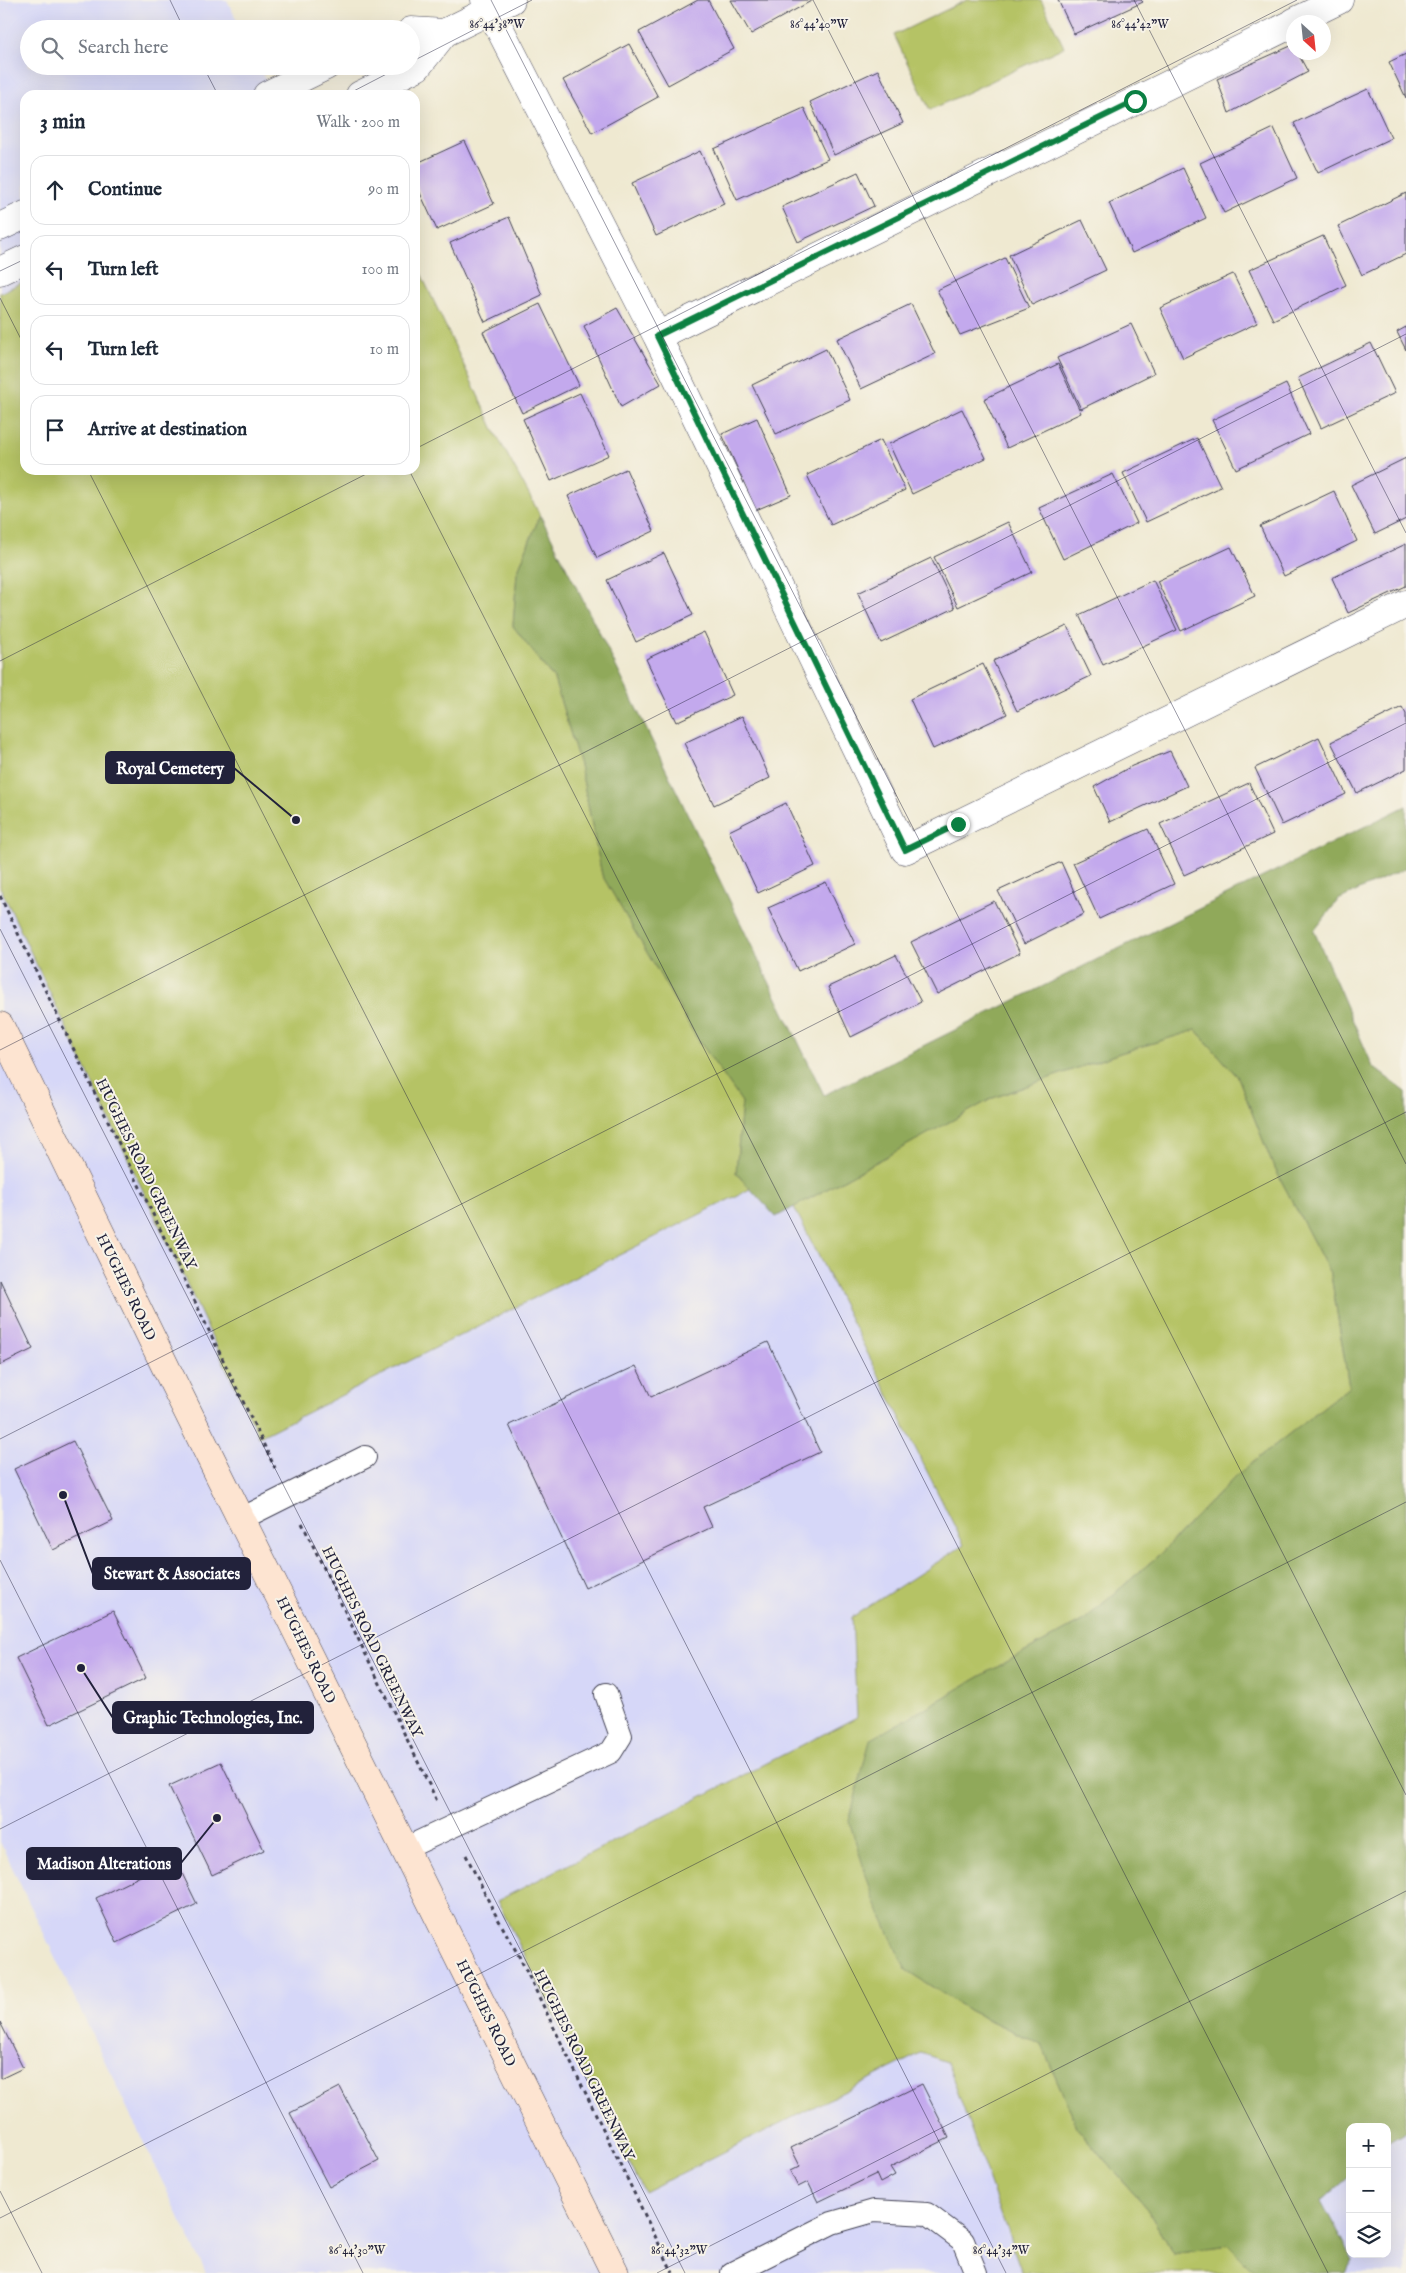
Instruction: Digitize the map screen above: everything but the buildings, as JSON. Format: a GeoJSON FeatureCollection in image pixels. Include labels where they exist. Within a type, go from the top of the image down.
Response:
{"type":"FeatureCollection","features":[{"type":"Feature","properties":{"kind":"main road","name":"HUGHES ROAD"},"geometry":{"type":"LineString","coordinates":[[0,1026],[241,1519],[615,2273]]}},
{"type":"Feature","properties":{"kind":"street"},"geometry":{"type":"LineString","coordinates":[[1310,15],[1340,0]]}},
{"type":"Feature","properties":{"kind":"street"},"geometry":{"type":"LineString","coordinates":[[420,63],[444,33],[496,3],[905,850],[1406,604]]}},
{"type":"Feature","properties":{"kind":"street"},"geometry":{"type":"LineString","coordinates":[[657,336],[1286,27]]}},
{"type":"Feature","properties":{"kind":"street"},"geometry":{"type":"LineString","coordinates":[[420,32],[444,33]]}},
{"type":"Feature","properties":{"kind":"street"},"geometry":{"type":"LineString","coordinates":[[277,90],[308,75]]}},
{"type":"Feature","properties":{"kind":"street"},"geometry":{"type":"LineString","coordinates":[[370,90],[401,75]]}},
{"type":"Feature","properties":{"kind":"street"},"geometry":{"type":"LineString","coordinates":[[0,227],[20,217]]}},
{"type":"Feature","properties":{"kind":"street"},"geometry":{"type":"LineString","coordinates":[[0,271],[20,261]]}},
{"type":"Feature","properties":{"kind":"lane"},"geometry":{"type":"LineString","coordinates":[[241,1519],[365,1457]]}},
{"type":"Feature","properties":{"kind":"lane"},"geometry":{"type":"LineString","coordinates":[[404,1849],[611,1752],[621,1736],[606,1694]]}},
{"type":"Feature","properties":{"kind":"lane"},"geometry":{"type":"LineString","coordinates":[[732,2273],[832,2223],[874,2212],[927,2214],[962,2242],[976,2273]]}},
{"type":"Feature","properties":{"kind":"path","name":"HUGHES ROAD GREENWAY"},"geometry":{"type":"LineString","coordinates":[[0,896],[272,1460]]}},
{"type":"Feature","properties":{"kind":"path","name":"HUGHES ROAD GREENWAY"},"geometry":{"type":"LineString","coordinates":[[298,1515],[426,1779]]}},
{"type":"Feature","properties":{"kind":"path","name":"HUGHES ROAD GREENWAY"},"geometry":{"type":"LineString","coordinates":[[473,1868],[492,1910],[520,1958],[673,2273]]}},
{"type":"Feature","properties":{"kind":"shaded area"},"geometry":{"type":"Polygon","coordinates":[[[0,0],[227,0],[237,20],[20,20],[20,75],[263,75],[271,90],[20,90],[20,283],[0,293],[0,0]]]}},
{"type":"Feature","properties":{"kind":"shaded area"},"geometry":{"type":"Polygon","coordinates":[[[0,887],[259,1437],[750,1189],[776,1217],[794,1207],[964,1545],[852,1617],[857,1717],[497,1901],[644,2192],[921,2053],[947,2062],[1022,2273],[206,2273],[0,1842],[0,887]]]}},
{"type":"Feature","properties":{"kind":"shaded area"},"geometry":{"type":"Polygon","coordinates":[[[1406,2132],[1406,2273],[1345,2273],[1353,2260],[1352,2258],[1391,2258],[1391,2141],[1406,2132]]]}},
{"type":"Feature","properties":{"kind":"shaded area"},"geometry":{"type":"Polygon","coordinates":[[[1346,2179],[1346,2247],[1321,2201],[1346,2179]]]}},
{"type":"Feature","properties":{"kind":"green space"},"geometry":{"type":"Polygon","coordinates":[[[967,0],[1041,0],[1064,47],[930,110],[894,35],[967,0]]]}},
{"type":"Feature","properties":{"kind":"green space"},"geometry":{"type":"Polygon","coordinates":[[[420,272],[496,434],[540,515],[517,573],[513,626],[554,679],[580,765],[602,875],[695,1035],[742,1102],[736,1173],[750,1189],[259,1437],[0,887],[0,293],[20,283],[20,475],[420,475],[420,272]]]}},
{"type":"Feature","properties":{"kind":"green space"},"geometry":{"type":"Polygon","coordinates":[[[540,515],[608,650],[824,1095],[1406,806],[1406,868],[1338,900],[1314,931],[1373,1067],[1406,1092],[1406,2132],[1391,2141],[1391,2123],[1346,2123],[1346,2179],[1321,2201],[1346,2247],[1346,2258],[1352,2258],[1353,2260],[1345,2273],[1256,2273],[1228,2245],[1173,2253],[1147,2209],[1078,2129],[1042,2045],[970,2011],[906,1970],[875,1903],[849,1821],[870,1740],[979,1677],[1084,1620],[1160,1554],[1238,1474],[1349,1387],[1331,1275],[1272,1163],[1238,1077],[1196,1030],[1120,1053],[993,1098],[776,1217],[736,1173],[742,1102],[695,1035],[602,875],[580,765],[554,679],[513,626],[517,573],[540,515]]]}},
{"type":"Feature","properties":{"kind":"green space"},"geometry":{"type":"Polygon","coordinates":[[[1196,1030],[1238,1077],[1272,1163],[1331,1275],[1349,1387],[1238,1474],[1160,1554],[1084,1620],[979,1677],[871,1740],[906,1970],[970,2011],[1042,2045],[1078,2129],[1147,2209],[1173,2253],[1228,2245],[1256,2273],[1022,2273],[947,2062],[921,2053],[644,2192],[497,1901],[857,1717],[852,1617],[964,1545],[794,1207],[993,1098],[1120,1053],[1196,1030]]]}},
{"type":"Feature","properties":{"kind":"place","name":"Royal Cemetery"},"geometry":{"type":"Point","coordinates":[296,820]}},
{"type":"Feature","properties":{"kind":"place","name":"Stewart & Associates"},"geometry":{"type":"Point","coordinates":[63,1495]}},
{"type":"Feature","properties":{"kind":"place","name":"Graphic Technologies, Inc."},"geometry":{"type":"Point","coordinates":[81,1668]}},
{"type":"Feature","properties":{"kind":"place","name":"Madison Alterations"},"geometry":{"type":"Point","coordinates":[217,1818]}},
{"type":"Feature","properties":{"kind":"route"},"geometry":{"type":"LineString","coordinates":[[958,824],[905,850],[657,336],[1135,101]]}}]}
